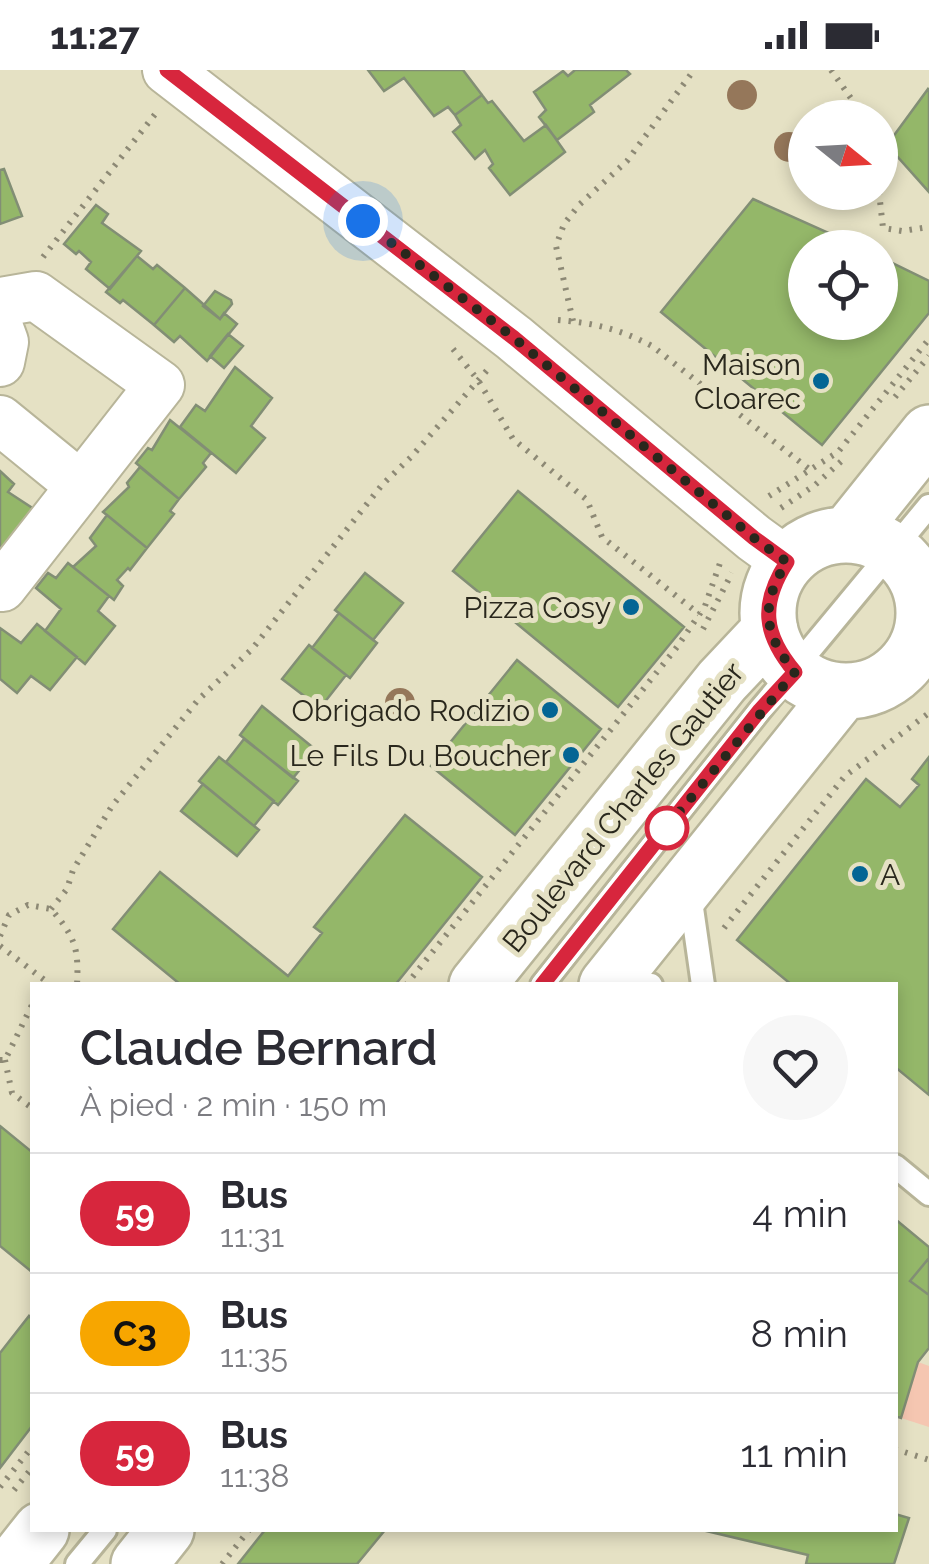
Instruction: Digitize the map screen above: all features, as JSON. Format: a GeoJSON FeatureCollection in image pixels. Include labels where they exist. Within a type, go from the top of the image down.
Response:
{"type":"FeatureCollection","features":[{"type":"Feature","properties":{"kind":"main road","name":"Boulevard Charles Gautier"},"geometry":{"type":"LineString","coordinates":[[898,565],[929,433]]}},
{"type":"Feature","properties":{"kind":"main road"},"geometry":{"type":"LineString","coordinates":[[814,542],[898,565],[925,616],[920,640],[908,662],[890,678],[867,688],[803,665],[768,606],[774,583],[787,562],[814,542]]}},
{"type":"Feature","properties":{"kind":"main road","name":"Boulevard Charles Gautier"},"geometry":{"type":"LineString","coordinates":[[623,982],[689,884],[803,665]]}},
{"type":"Feature","properties":{"kind":"main road","name":"Boulevard Charles Gautier"},"geometry":{"type":"LineString","coordinates":[[480,982],[722,680],[803,665]]}},
{"type":"Feature","properties":{"kind":"main road"},"geometry":{"type":"LineString","coordinates":[[14,1564],[39,1532]]}},
{"type":"Feature","properties":{"kind":"main road"},"geometry":{"type":"LineString","coordinates":[[139,1564],[164,1532]]}},
{"type":"Feature","properties":{"kind":"street"},"geometry":{"type":"LineString","coordinates":[[167,89],[529,328],[743,529],[787,562]]}},
{"type":"Feature","properties":{"kind":"street"},"geometry":{"type":"LineString","coordinates":[[2,587],[160,386],[18,299]]}},
{"type":"Feature","properties":{"kind":"street"},"geometry":{"type":"LineString","coordinates":[[0,330],[4,342],[0,362]]}},
{"type":"Feature","properties":{"kind":"street"},"geometry":{"type":"LineString","coordinates":[[0,420],[81,486]]}},
{"type":"Feature","properties":{"kind":"lane","name":"Boulevard Charles Gautier"},"geometry":{"type":"LineString","coordinates":[[544,982],[760,710],[898,565],[929,506]]}},
{"type":"Feature","properties":{"kind":"lane"},"geometry":{"type":"LineString","coordinates":[[689,884],[702,982]]}},
{"type":"Feature","properties":{"kind":"lane"},"geometry":{"type":"LineString","coordinates":[[898,1168],[929,1194]]}},
{"type":"Feature","properties":{"kind":"lane"},"geometry":{"type":"LineString","coordinates":[[77,1564],[103,1532]]}},
{"type":"Feature","properties":{"kind":"path"},"geometry":{"type":"LineString","coordinates":[[574,321],[556,246],[564,224],[627,161],[694,70]]}},
{"type":"Feature","properties":{"kind":"path"},"geometry":{"type":"LineString","coordinates":[[831,70],[852,100]]}},
{"type":"Feature","properties":{"kind":"path"},"geometry":{"type":"LineString","coordinates":[[167,89],[168,128]]}},
{"type":"Feature","properties":{"kind":"path"},"geometry":{"type":"LineString","coordinates":[[18,299],[40,261],[167,89]]}},
{"type":"Feature","properties":{"kind":"path"},"geometry":{"type":"LineString","coordinates":[[881,210],[883,228],[902,232],[929,227]]}},
{"type":"Feature","properties":{"kind":"path"},"geometry":{"type":"LineString","coordinates":[[51,909],[67,889],[73,870],[112,806],[198,700],[252,649],[382,485],[529,328],[574,321],[624,331],[652,346],[810,469]]}},
{"type":"Feature","properties":{"kind":"path"},"geometry":{"type":"LineString","coordinates":[[408,982],[665,662],[699,614],[722,558],[772,492],[838,452],[929,339]]}},
{"type":"Feature","properties":{"kind":"path"},"geometry":{"type":"LineString","coordinates":[[446,341],[478,380],[513,440],[587,500],[602,537],[699,614]]}},
{"type":"Feature","properties":{"kind":"path"},"geometry":{"type":"LineString","coordinates":[[698,960],[845,776],[929,713]]}},
{"type":"Feature","properties":{"kind":"path"},"geometry":{"type":"LineString","coordinates":[[0,936],[9,914],[28,906],[51,909],[69,930],[79,954],[77,982]]}},
{"type":"Feature","properties":{"kind":"path"},"geometry":{"type":"LineString","coordinates":[[0,946],[44,982]]}},
{"type":"Feature","properties":{"kind":"path"},"geometry":{"type":"LineString","coordinates":[[30,1009],[2,1060],[12,1094],[30,1107]]}},
{"type":"Feature","properties":{"kind":"path"},"geometry":{"type":"LineString","coordinates":[[0,1487],[30,1450]]}},
{"type":"Feature","properties":{"kind":"path"},"geometry":{"type":"LineString","coordinates":[[898,1451],[929,1460]]}},
{"type":"Feature","properties":{"kind":"path"},"geometry":{"type":"LineString","coordinates":[[222,1564],[247,1532]]}},
{"type":"Feature","properties":{"kind":"shaded area"},"geometry":{"type":"Polygon","coordinates":[[[918,1362],[929,1366],[929,1427],[901,1418],[918,1362]]]}},
{"type":"Feature","properties":{"kind":"building"},"geometry":{"type":"Polygon","coordinates":[[[368,70],[463,70],[482,95],[455,115],[448,107],[434,116],[404,78],[384,91],[368,70]]]}},
{"type":"Feature","properties":{"kind":"building"},"geometry":{"type":"Polygon","coordinates":[[[575,70],[626,70],[630,74],[590,105],[594,112],[557,140],[539,117],[546,110],[534,92],[563,71],[568,76],[575,70]]]}},
{"type":"Feature","properties":{"kind":"building"},"geometry":{"type":"Polygon","coordinates":[[[928,89],[929,192],[898,157],[898,130],[928,89]]]}},
{"type":"Feature","properties":{"kind":"building"},"geometry":{"type":"Polygon","coordinates":[[[482,95],[488,103],[492,101],[524,141],[546,125],[565,152],[510,195],[489,168],[493,164],[485,150],[475,159],[453,132],[461,125],[455,115],[482,95]]]}},
{"type":"Feature","properties":{"kind":"building"},"geometry":{"type":"Polygon","coordinates":[[[4,169],[22,216],[0,224],[0,170],[4,169]]]}},
{"type":"Feature","properties":{"kind":"building"},"geometry":{"type":"Polygon","coordinates":[[[753,199],[822,230],[788,230],[788,340],[898,340],[898,266],[929,281],[929,313],[822,445],[661,312],[753,199]]]}},
{"type":"Feature","properties":{"kind":"building"},"geometry":{"type":"Polygon","coordinates":[[[96,205],[108,214],[102,223],[141,251],[110,289],[86,269],[91,262],[64,244],[96,205]]]}},
{"type":"Feature","properties":{"kind":"building"},"geometry":{"type":"Polygon","coordinates":[[[137,256],[153,269],[157,265],[185,288],[154,325],[123,300],[120,303],[106,292],[137,256]]]}},
{"type":"Feature","properties":{"kind":"building"},"geometry":{"type":"Polygon","coordinates":[[[185,288],[220,319],[224,313],[237,324],[207,361],[180,336],[174,342],[154,325],[185,288]]]}},
{"type":"Feature","properties":{"kind":"building"},"geometry":{"type":"Polygon","coordinates":[[[215,291],[232,304],[220,319],[203,306],[215,291]]]}},
{"type":"Feature","properties":{"kind":"building"},"geometry":{"type":"Polygon","coordinates":[[[228,334],[243,346],[224,368],[210,356],[228,334]]]}},
{"type":"Feature","properties":{"kind":"building"},"geometry":{"type":"Polygon","coordinates":[[[235,367],[272,398],[251,426],[265,438],[236,473],[180,427],[196,405],[205,411],[235,367]]]}},
{"type":"Feature","properties":{"kind":"building"},"geometry":{"type":"Polygon","coordinates":[[[170,420],[211,453],[203,463],[206,467],[179,499],[136,463],[148,448],[152,450],[170,420]]]}},
{"type":"Feature","properties":{"kind":"building"},"geometry":{"type":"Polygon","coordinates":[[[140,467],[179,499],[170,511],[174,514],[147,548],[103,512],[129,487],[127,483],[140,467]]]}},
{"type":"Feature","properties":{"kind":"building"},"geometry":{"type":"Polygon","coordinates":[[[0,471],[14,484],[8,492],[37,511],[6,551],[0,546],[0,471]]]}},
{"type":"Feature","properties":{"kind":"building"},"geometry":{"type":"Polygon","coordinates":[[[518,491],[684,627],[618,707],[453,571],[518,491]]]}},
{"type":"Feature","properties":{"kind":"building"},"geometry":{"type":"Polygon","coordinates":[[[107,515],[147,548],[117,580],[123,586],[114,600],[73,567],[96,546],[90,538],[107,515]]]}},
{"type":"Feature","properties":{"kind":"building"},"geometry":{"type":"Polygon","coordinates":[[[68,563],[109,596],[98,611],[115,626],[85,664],[45,631],[61,609],[36,588],[48,573],[56,578],[68,563]]]}},
{"type":"Feature","properties":{"kind":"building"},"geometry":{"type":"Polygon","coordinates":[[[365,573],[403,603],[373,640],[335,610],[365,573]]]}},
{"type":"Feature","properties":{"kind":"building"},"geometry":{"type":"Polygon","coordinates":[[[339,613],[377,643],[350,678],[312,648],[339,613]]]}},
{"type":"Feature","properties":{"kind":"building"},"geometry":{"type":"Polygon","coordinates":[[[37,624],[77,657],[50,690],[31,676],[17,693],[0,679],[0,628],[21,643],[37,624]]]}},
{"type":"Feature","properties":{"kind":"building"},"geometry":{"type":"Polygon","coordinates":[[[309,645],[346,675],[320,708],[282,679],[309,645]]]}},
{"type":"Feature","properties":{"kind":"building"},"geometry":{"type":"Polygon","coordinates":[[[517,660],[601,729],[515,835],[431,766],[517,660]]]}},
{"type":"Feature","properties":{"kind":"building"},"geometry":{"type":"Polygon","coordinates":[[[262,706],[316,750],[293,778],[240,735],[262,706]]]}},
{"type":"Feature","properties":{"kind":"building"},"geometry":{"type":"Polygon","coordinates":[[[244,739],[298,781],[278,805],[226,762],[244,739]]]}},
{"type":"Feature","properties":{"kind":"building"},"geometry":{"type":"Polygon","coordinates":[[[219,757],[274,801],[254,826],[199,781],[219,757]]]}},
{"type":"Feature","properties":{"kind":"building","name":"A"},"geometry":{"type":"Polygon","coordinates":[[[929,757],[929,1095],[898,1069],[898,982],[788,982],[737,940],[866,779],[900,807],[919,785],[912,779],[929,757]]]}},
{"type":"Feature","properties":{"kind":"building"},"geometry":{"type":"Polygon","coordinates":[[[203,784],[259,830],[237,856],[181,811],[203,784]]]}},
{"type":"Feature","properties":{"kind":"building"},"geometry":{"type":"Polygon","coordinates":[[[405,815],[482,877],[397,982],[177,982],[113,929],[160,872],[288,976],[322,933],[314,927],[405,815]]]}},
{"type":"Feature","properties":{"kind":"building"},"geometry":{"type":"Polygon","coordinates":[[[0,1126],[30,1150],[30,1270],[0,1246],[0,1126]]]}},
{"type":"Feature","properties":{"kind":"building"},"geometry":{"type":"Polygon","coordinates":[[[898,1221],[929,1247],[929,1258],[910,1281],[929,1295],[929,1348],[918,1362],[901,1418],[898,1221]]]}},
{"type":"Feature","properties":{"kind":"building"},"geometry":{"type":"Polygon","coordinates":[[[929,1258],[929,1295],[910,1281],[929,1258]]]}},
{"type":"Feature","properties":{"kind":"building"},"geometry":{"type":"Polygon","coordinates":[[[29,1316],[30,1429],[0,1468],[0,1353],[29,1316]]]}},
{"type":"Feature","properties":{"kind":"building"},"geometry":{"type":"Polygon","coordinates":[[[898,1515],[909,1518],[894,1564],[806,1564],[808,1555],[710,1532],[898,1532],[898,1515]]]}},
{"type":"Feature","properties":{"kind":"building"},"geometry":{"type":"Polygon","coordinates":[[[263,1532],[383,1532],[357,1564],[238,1564],[263,1532]]]}},
{"type":"Feature","properties":{"kind":"bus line","name":"59"},"geometry":{"type":"LineString","coordinates":[[167,70],[514,338],[787,562],[774,583],[768,606],[770,630],[779,653],[795,672],[760,710],[544,982]]}},
{"type":"Feature","properties":{"kind":"place","name":"Maison Cloarec"},"geometry":{"type":"Point","coordinates":[821,381]}},
{"type":"Feature","properties":{"kind":"place","name":"Pizza Cosy"},"geometry":{"type":"Point","coordinates":[631,607]}},
{"type":"Feature","properties":{"kind":"place","name":"Obrigado Rodizio"},"geometry":{"type":"Point","coordinates":[550,710]}},
{"type":"Feature","properties":{"kind":"place","name":"Le Fils Du Boucher"},"geometry":{"type":"Point","coordinates":[571,755]}},
{"type":"Feature","properties":{"kind":"place","name":"A"},"geometry":{"type":"Point","coordinates":[860,874]}},
{"type":"Feature","properties":{"kind":"route"},"geometry":{"type":"LineString","coordinates":[[363,221],[514,338],[787,562],[774,583],[768,606],[770,630],[779,653],[795,672],[663,832],[667,828]]}}]}
